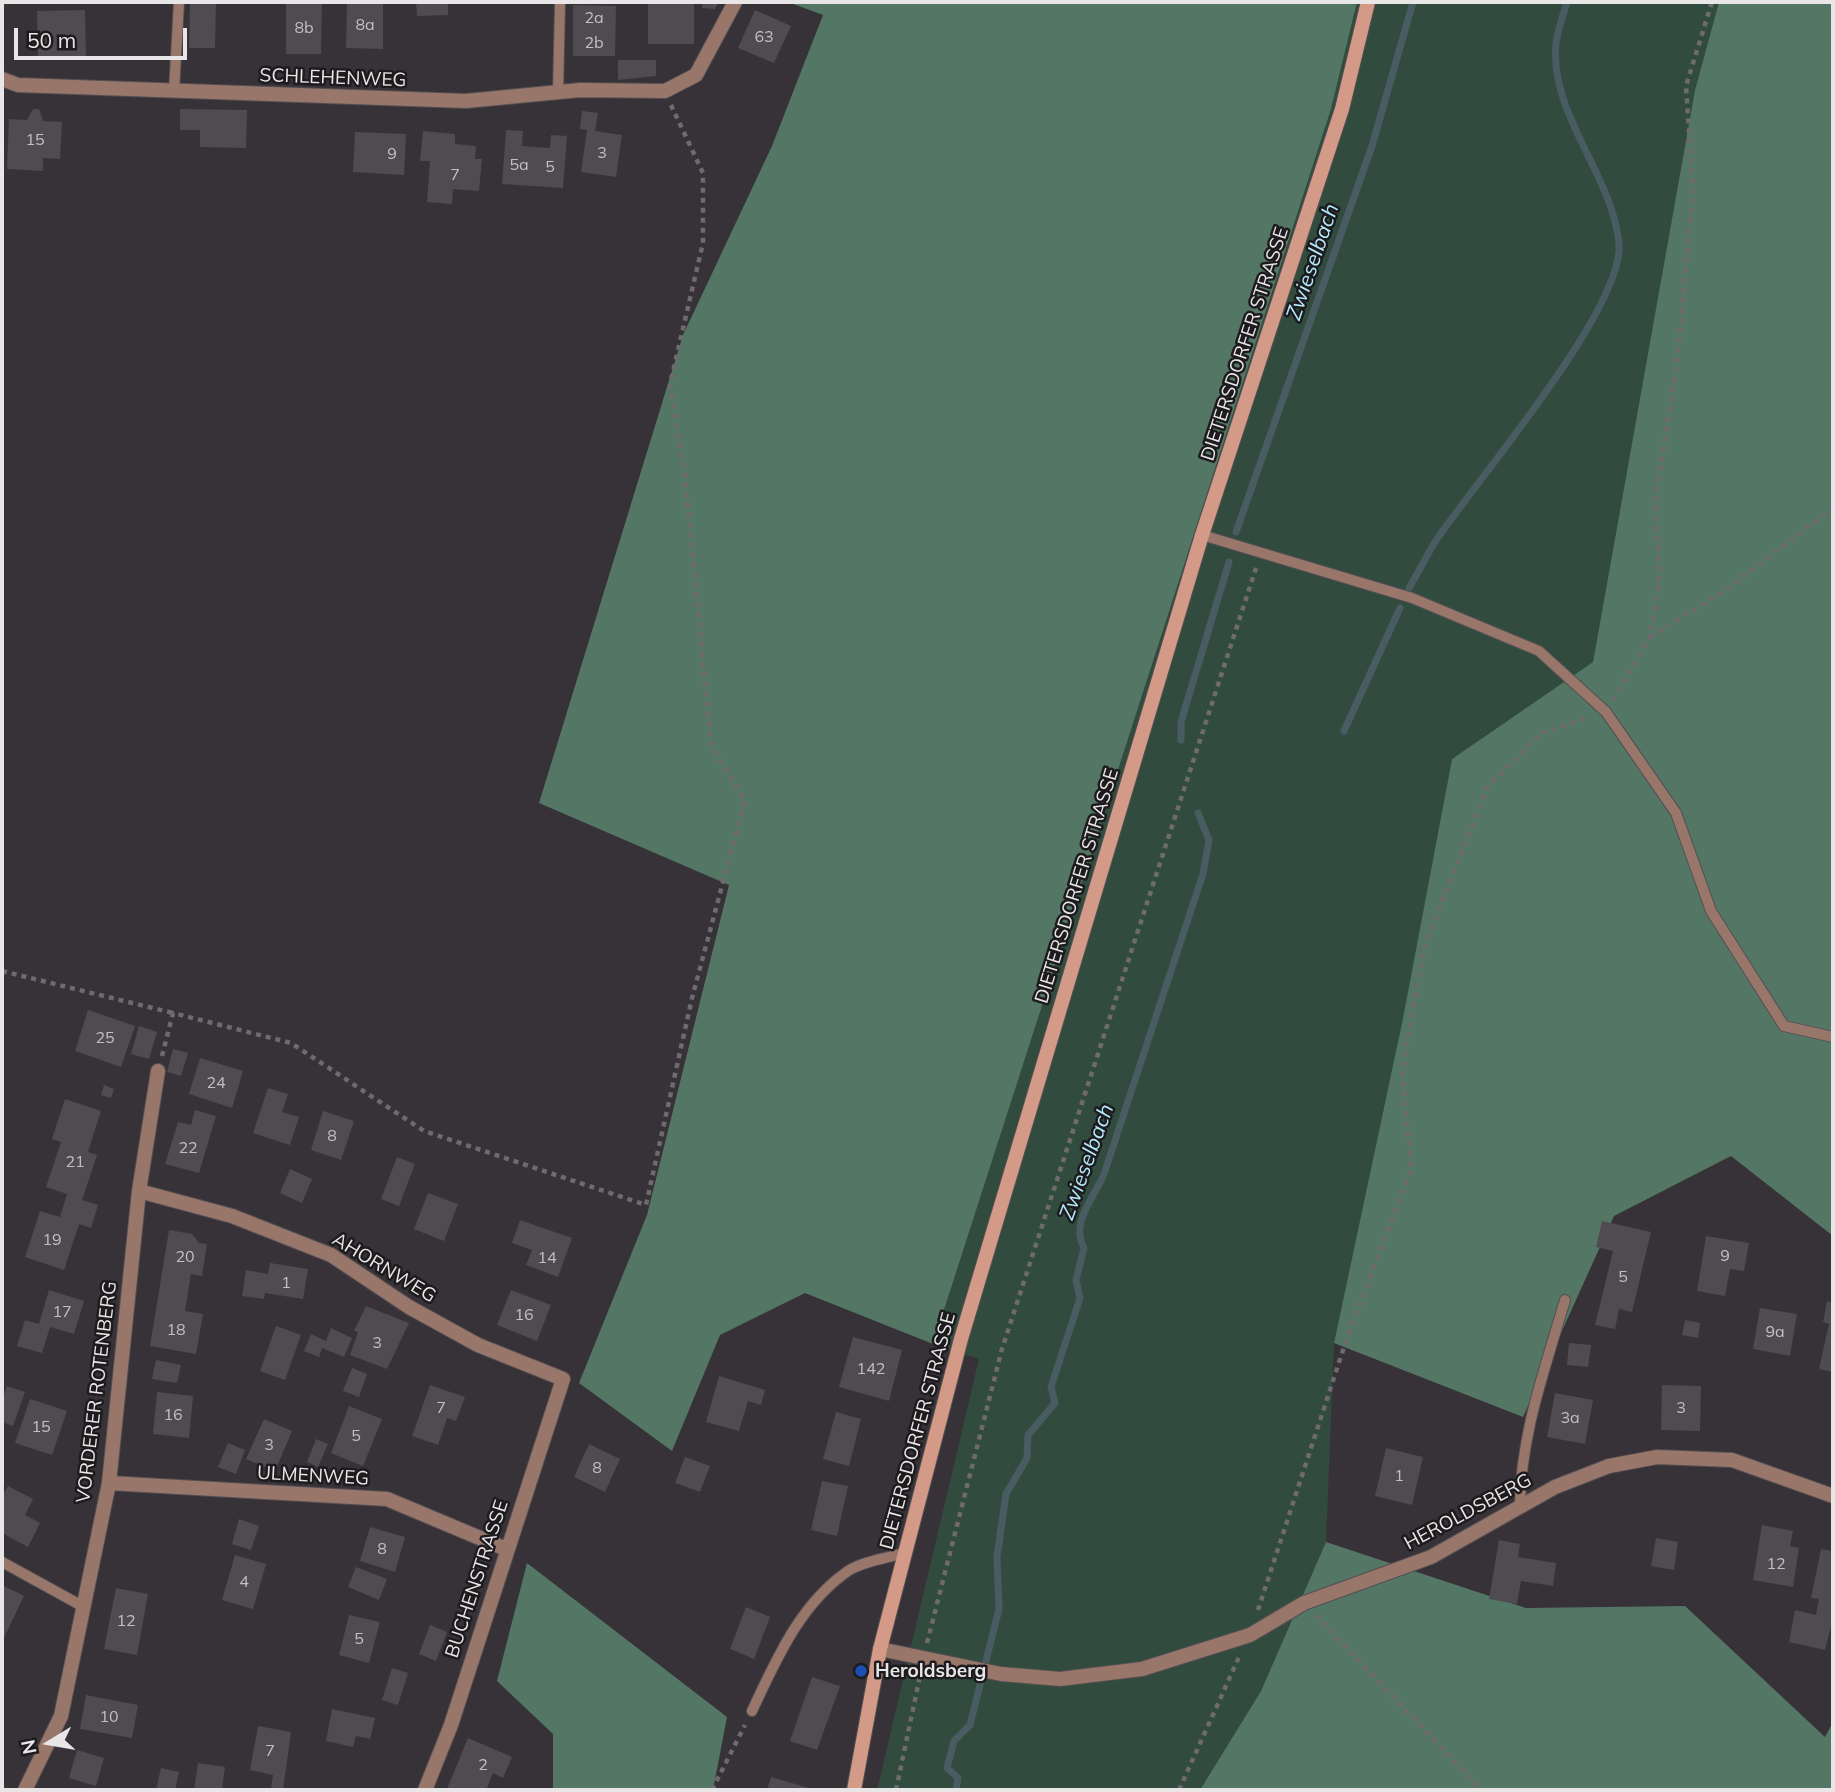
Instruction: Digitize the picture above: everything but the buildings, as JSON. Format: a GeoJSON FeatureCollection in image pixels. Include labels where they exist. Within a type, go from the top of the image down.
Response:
{"type":"FeatureCollection","features":[{"type":"Feature","properties":{"kind":"street"},"geometry":{"type":"LineString","coordinates":[[665,91],[696,75],[735,2]]}},
{"type":"Feature","properties":{"kind":"street","name":"DIETERSDORFER STRASSE"},"geometry":{"type":"LineString","coordinates":[[854,1790],[880,1649],[961,1339],[1202,535],[1342,109],[1368,2]]}},
{"type":"Feature","properties":{"kind":"street","name":"SCHLEHENWEG"},"geometry":{"type":"LineString","coordinates":[[2,79],[18,85],[466,101],[558,93],[665,91]]}},
{"type":"Feature","properties":{"kind":"street","name":"VORDERER ROTENBERG"},"geometry":{"type":"LineString","coordinates":[[25,1790],[61,1716],[108,1483],[139,1191],[158,1071]]}},
{"type":"Feature","properties":{"kind":"street","name":"AHORNWEG"},"geometry":{"type":"LineString","coordinates":[[139,1191],[232,1216],[331,1255],[409,1307],[478,1345],[563,1379]]}},
{"type":"Feature","properties":{"kind":"street","name":"BUCHENSTRASSE"},"geometry":{"type":"LineString","coordinates":[[425,1790],[451,1725],[563,1379]]}},
{"type":"Feature","properties":{"kind":"street","name":"HEROLDSBERG"},"geometry":{"type":"LineString","coordinates":[[880,1649],[1000,1674],[1060,1679],[1142,1669],[1250,1635],[1304,1603],[1431,1557],[1555,1487],[1609,1466],[1657,1457],[1732,1461],[1833,1496]]}},
{"type":"Feature","properties":{"kind":"street","name":"ULMENWEG"},"geometry":{"type":"LineString","coordinates":[[108,1483],[387,1499],[506,1549]]}},
{"type":"Feature","properties":{"kind":"lane"},"geometry":{"type":"LineString","coordinates":[[174,91],[179,2]]}},
{"type":"Feature","properties":{"kind":"lane"},"geometry":{"type":"LineString","coordinates":[[558,93],[560,2]]}},
{"type":"Feature","properties":{"kind":"lane"},"geometry":{"type":"LineString","coordinates":[[1202,535],[1412,598],[1539,651],[1606,712],[1676,813],[1711,911],[1784,1026],[1833,1037]]}},
{"type":"Feature","properties":{"kind":"lane"},"geometry":{"type":"LineString","coordinates":[[1520,1508],[1520,1467],[1525,1437],[1565,1300]]}},
{"type":"Feature","properties":{"kind":"lane"},"geometry":{"type":"LineString","coordinates":[[752,1711],[776,1661],[809,1606],[850,1570],[904,1553]]}},
{"type":"Feature","properties":{"kind":"lane"},"geometry":{"type":"LineString","coordinates":[[2,1562],[82,1606]]}},
{"type":"Feature","properties":{"kind":"path"},"geometry":{"type":"LineString","coordinates":[[1179,1790],[1250,1635],[1346,1341],[1411,1170],[1402,1070],[1425,945],[1488,788],[1540,734],[1606,712],[1650,637],[1658,581],[1656,496],[1678,354],[1693,192],[1686,86],[1712,2]]}},
{"type":"Feature","properties":{"kind":"path"},"geometry":{"type":"LineString","coordinates":[[2,971],[291,1043],[424,1131],[646,1205],[692,998],[745,800],[710,746],[685,475],[670,384],[703,243],[703,173],[665,91]]}},
{"type":"Feature","properties":{"kind":"path"},"geometry":{"type":"LineString","coordinates":[[1650,637],[1724,591],[1833,508]]}},
{"type":"Feature","properties":{"kind":"path"},"geometry":{"type":"LineString","coordinates":[[896,1790],[924,1658],[1002,1349],[1261,554]]}},
{"type":"Feature","properties":{"kind":"path"},"geometry":{"type":"LineString","coordinates":[[158,1071],[173,1013]]}},
{"type":"Feature","properties":{"kind":"path"},"geometry":{"type":"LineString","coordinates":[[1304,1603],[1481,1790]]}},
{"type":"Feature","properties":{"kind":"path"},"geometry":{"type":"LineString","coordinates":[[712,1790],[752,1711]]}},
{"type":"Feature","properties":{"kind":"green space"},"geometry":{"type":"Polygon","coordinates":[[[788,2],[1357,2],[1331,109],[933,1344],[805,1293],[720,1335],[672,1451],[579,1383],[647,1215],[729,885],[539,803],[683,335],[772,146],[823,15],[788,2]]]}},
{"type":"Feature","properties":{"kind":"green space"},"geometry":{"type":"Polygon","coordinates":[[[1357,2],[1719,2],[1695,90],[1593,662],[1452,759],[1403,1018],[1334,1343],[1326,1542],[1261,1691],[1200,1790],[877,1790],[979,1359],[933,1344],[1331,109],[1357,2]]]}},
{"type":"Feature","properties":{"kind":"green space"},"geometry":{"type":"Polygon","coordinates":[[[1719,2],[1833,2],[1833,1236],[1731,1156],[1614,1216],[1523,1417],[1334,1343],[1403,1018],[1452,759],[1593,662],[1695,90],[1719,2]]]}},
{"type":"Feature","properties":{"kind":"green space"},"geometry":{"type":"Polygon","coordinates":[[[1326,1542],[1526,1608],[1685,1606],[1825,1737],[1833,1722],[1833,1790],[1200,1790],[1261,1691],[1326,1542]]]}},
{"type":"Feature","properties":{"kind":"green space"},"geometry":{"type":"Polygon","coordinates":[[[527,1563],[727,1717],[713,1790],[553,1790],[553,1734],[497,1681],[527,1563]]]}},
{"type":"Feature","properties":{"kind":"waterway","name":"Zwieselbach"},"geometry":{"type":"LineString","coordinates":[[1236,532],[1372,146],[1413,2]]}},
{"type":"Feature","properties":{"kind":"waterway"},"geometry":{"type":"LineString","coordinates":[[1409,588],[1435,542],[1574,350],[1598,309],[1614,272],[1619,243],[1614,218],[1571,119],[1556,69],[1556,43],[1567,2]]}},
{"type":"Feature","properties":{"kind":"waterway","name":"Zwieselbach"},"geometry":{"type":"LineString","coordinates":[[1181,740],[1181,722],[1229,562]]}},
{"type":"Feature","properties":{"kind":"waterway"},"geometry":{"type":"LineString","coordinates":[[1344,731],[1400,608]]}},
{"type":"Feature","properties":{"kind":"waterway","name":"Zwieselbach"},"geometry":{"type":"LineString","coordinates":[[956,1790],[958,1778],[947,1768],[954,1741],[970,1725],[999,1609],[997,1557],[1006,1494],[1027,1458],[1028,1435],[1055,1403],[1051,1387],[1080,1298],[1076,1280],[1084,1248],[1080,1239],[1082,1220],[1104,1174],[1203,874],[1209,840],[1198,813]]}},
{"type":"Feature","properties":{"kind":"place","name":"Heroldsberg"},"geometry":{"type":"Point","coordinates":[861,1671]}}]}
